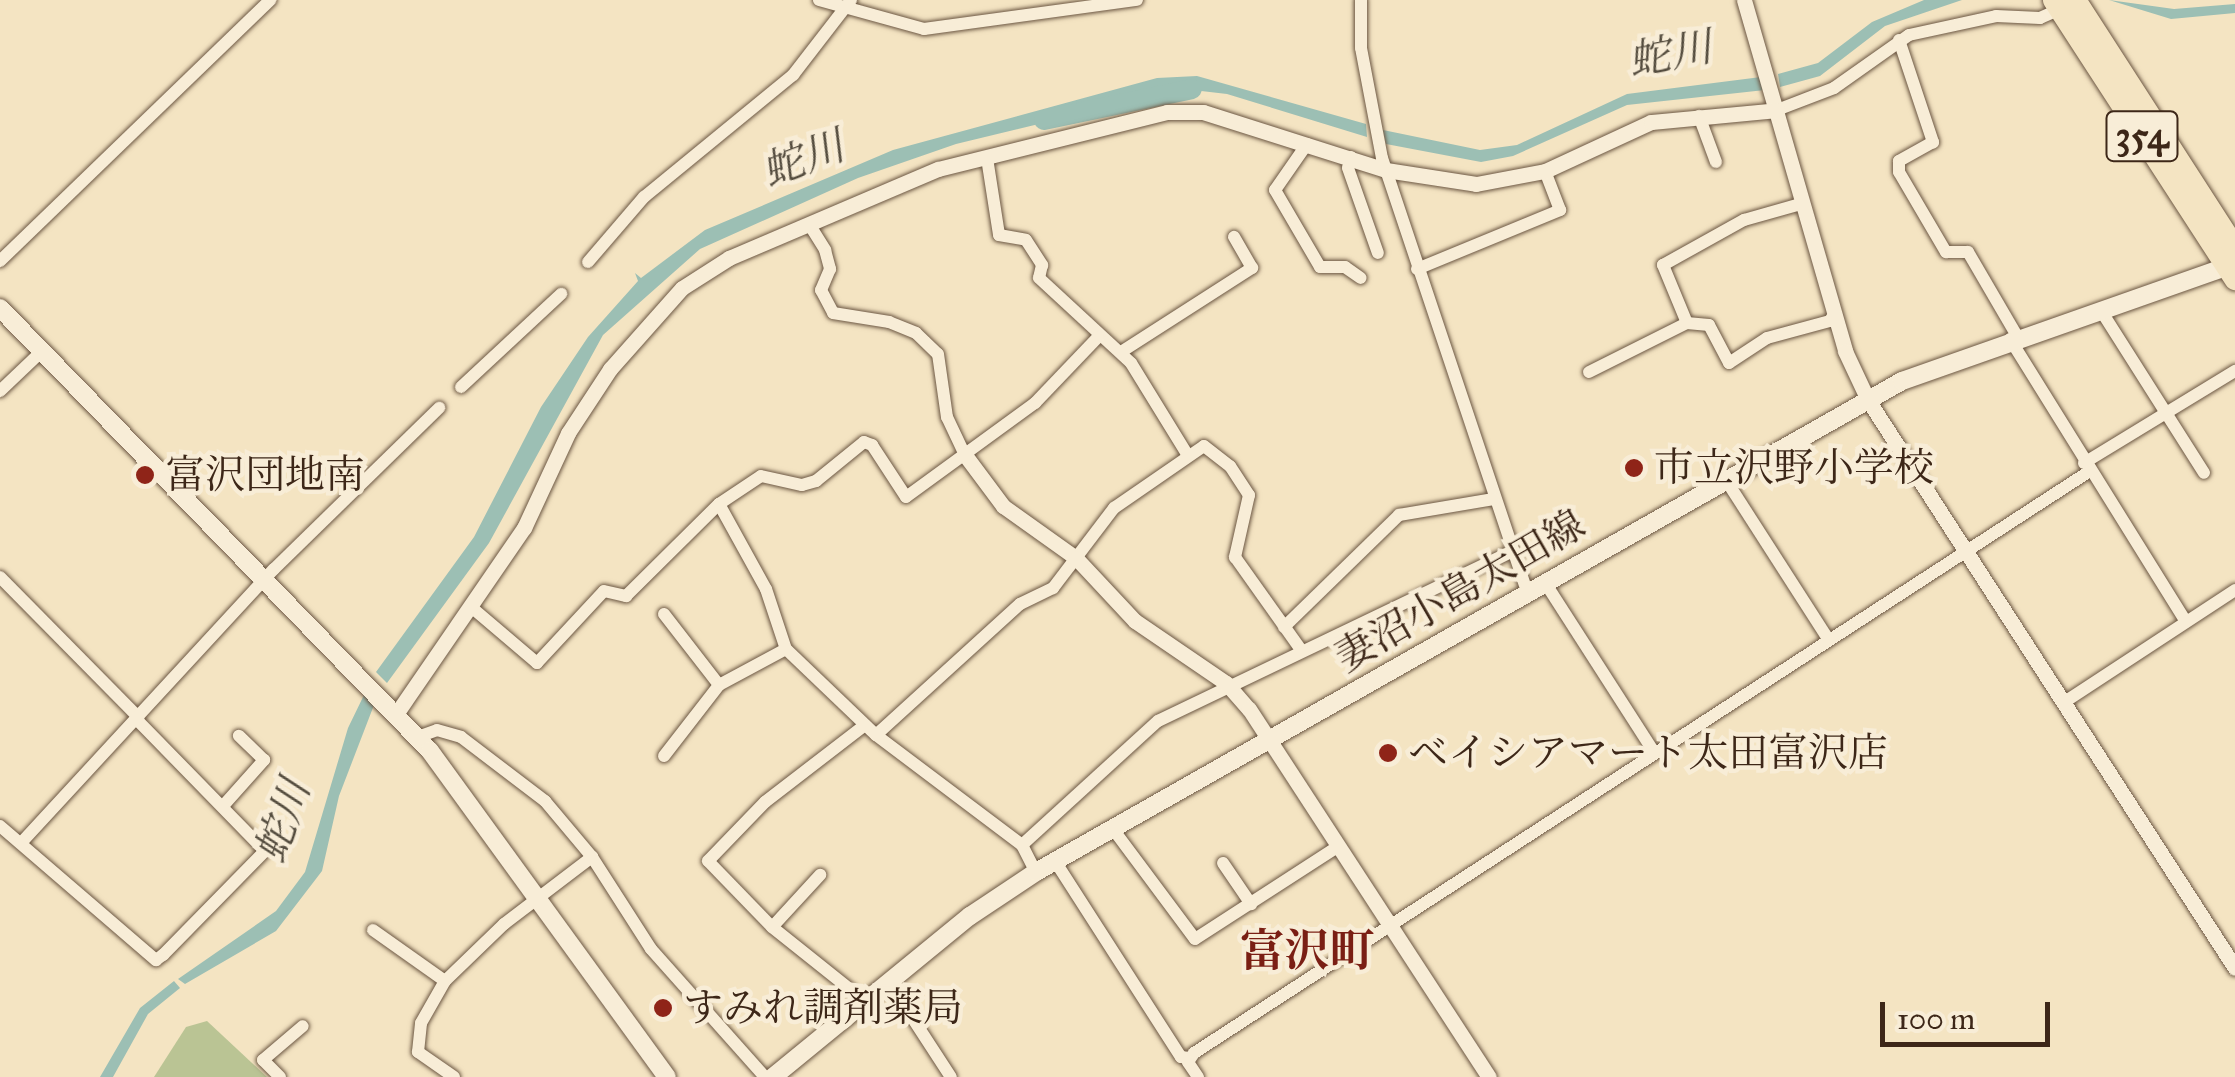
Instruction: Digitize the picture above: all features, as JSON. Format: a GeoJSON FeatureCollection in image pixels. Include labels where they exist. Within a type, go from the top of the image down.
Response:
{"type":"FeatureCollection","features":[{"type":"Feature","properties":{"kind":"highway","name":"354"},"geometry":{"type":"LineString","coordinates":[[2066,5],[2233,265]]}},
{"type":"Feature","properties":{"kind":"main road","name":"妻沼小島太田線"},"geometry":{"type":"LineString","coordinates":[[773,1077],[1036,872],[1868,400],[1930,367],[2233,265]]}},
{"type":"Feature","properties":{"kind":"main road"},"geometry":{"type":"LineString","coordinates":[[0,308],[418,736],[542,897],[667,1077]]}},
{"type":"Feature","properties":{"kind":"street"},"geometry":{"type":"LineString","coordinates":[[0,262],[270,0]]}},
{"type":"Feature","properties":{"kind":"street"},"geometry":{"type":"LineString","coordinates":[[820,0],[845,2],[924,29],[1137,0]]}},
{"type":"Feature","properties":{"kind":"street"},"geometry":{"type":"LineString","coordinates":[[1360,0],[1372,109],[1384,164],[1528,594]]}},
{"type":"Feature","properties":{"kind":"street"},"geometry":{"type":"LineString","coordinates":[[1744,0],[1834,314],[1868,400],[2235,968]]}},
{"type":"Feature","properties":{"kind":"street"},"geometry":{"type":"LineString","coordinates":[[588,262],[644,197],[793,75],[845,2]]}},
{"type":"Feature","properties":{"kind":"street"},"geometry":{"type":"LineString","coordinates":[[392,710],[524,528],[568,433],[628,344],[697,276],[938,169],[1182,110],[1351,157],[1476,184],[1546,171],[1642,124],[1776,106],[1834,88],[1899,40],[1968,20],[2040,18],[2066,5]]}},
{"type":"Feature","properties":{"kind":"street"},"geometry":{"type":"LineString","coordinates":[[1899,40],[1933,145],[1899,161],[1898,172],[1946,252],[1968,252],[2087,467],[2186,622]]}},
{"type":"Feature","properties":{"kind":"street"},"geometry":{"type":"LineString","coordinates":[[1698,116],[1716,162]]}},
{"type":"Feature","properties":{"kind":"street"},"geometry":{"type":"LineString","coordinates":[[1307,144],[1275,190],[1320,267],[1345,266],[1361,278]]}},
{"type":"Feature","properties":{"kind":"street"},"geometry":{"type":"LineString","coordinates":[[1351,157],[1348,168],[1378,253]]}},
{"type":"Feature","properties":{"kind":"street"},"geometry":{"type":"LineString","coordinates":[[988,158],[999,235],[1026,240],[1042,266],[1039,278],[1054,297],[1082,312],[1098,337],[1121,352],[1152,388],[1187,454]]}},
{"type":"Feature","properties":{"kind":"street"},"geometry":{"type":"LineString","coordinates":[[1417,269],[1560,210],[1546,171]]}},
{"type":"Feature","properties":{"kind":"street"},"geometry":{"type":"LineString","coordinates":[[1688,324],[1663,265],[1744,220],[1804,203]]}},
{"type":"Feature","properties":{"kind":"street"},"geometry":{"type":"LineString","coordinates":[[810,224],[830,269],[821,290],[833,313],[889,322],[916,333],[938,354],[947,417],[965,456],[1003,506],[1076,558],[1155,638],[1226,684],[1271,739],[1488,1077]]}},
{"type":"Feature","properties":{"kind":"street"},"geometry":{"type":"LineString","coordinates":[[1121,352],[1252,268],[1234,237]]}},
{"type":"Feature","properties":{"kind":"street"},"geometry":{"type":"LineString","coordinates":[[461,387],[561,294]]}},
{"type":"Feature","properties":{"kind":"street"},"geometry":{"type":"LineString","coordinates":[[2100,309],[2204,473]]}},
{"type":"Feature","properties":{"kind":"street"},"geometry":{"type":"LineString","coordinates":[[1589,372],[1688,324],[1709,326],[1728,363],[1768,338],[1830,321],[1834,314]]}},
{"type":"Feature","properties":{"kind":"street"},"geometry":{"type":"LineString","coordinates":[[470,606],[537,664],[604,591],[626,596],[719,504],[760,476],[802,485],[816,481],[864,442],[872,444],[906,497],[1035,402],[1098,337]]}},
{"type":"Feature","properties":{"kind":"street"},"geometry":{"type":"LineString","coordinates":[[0,392],[42,351]]}},
{"type":"Feature","properties":{"kind":"street"},"geometry":{"type":"LineString","coordinates":[[1054,862],[1182,1057],[1189,1058],[2235,371]]}},
{"type":"Feature","properties":{"kind":"street"},"geometry":{"type":"LineString","coordinates":[[21,842],[264,581],[439,408]]}},
{"type":"Feature","properties":{"kind":"street"},"geometry":{"type":"LineString","coordinates":[[876,736],[1020,604],[1053,588],[1114,508],[1187,454],[1212,448],[1249,495],[1235,557],[1301,650]]}},
{"type":"Feature","properties":{"kind":"street"},"geometry":{"type":"LineString","coordinates":[[1726,480],[1828,639]]}},
{"type":"Feature","properties":{"kind":"street"},"geometry":{"type":"LineString","coordinates":[[1284,626],[1400,516],[1494,498]]}},
{"type":"Feature","properties":{"kind":"street"},"geometry":{"type":"LineString","coordinates":[[719,504],[766,589],[786,649],[876,736],[1022,845],[1036,872]]}},
{"type":"Feature","properties":{"kind":"street"},"geometry":{"type":"LineString","coordinates":[[1022,845],[1158,721],[1226,684],[1513,551]]}},
{"type":"Feature","properties":{"kind":"street"},"geometry":{"type":"LineString","coordinates":[[0,577],[223,806],[264,854],[156,960],[0,826]]}},
{"type":"Feature","properties":{"kind":"street"},"geometry":{"type":"LineString","coordinates":[[1546,584],[1654,752]]}},
{"type":"Feature","properties":{"kind":"street"},"geometry":{"type":"LineString","coordinates":[[2062,703],[2235,590]]}},
{"type":"Feature","properties":{"kind":"street"},"geometry":{"type":"LineString","coordinates":[[664,614],[718,685]]}},
{"type":"Feature","properties":{"kind":"street"},"geometry":{"type":"LineString","coordinates":[[664,756],[718,685],[786,649]]}},
{"type":"Feature","properties":{"kind":"street"},"geometry":{"type":"LineString","coordinates":[[820,876],[772,927],[708,861],[765,802],[864,724]]}},
{"type":"Feature","properties":{"kind":"street"},"geometry":{"type":"LineString","coordinates":[[418,736],[437,730],[486,752],[545,801],[592,856],[651,948],[765,1077]]}},
{"type":"Feature","properties":{"kind":"street"},"geometry":{"type":"LineString","coordinates":[[223,806],[264,760],[240,736]]}},
{"type":"Feature","properties":{"kind":"street"},"geometry":{"type":"LineString","coordinates":[[1112,828],[1195,939],[1339,846]]}},
{"type":"Feature","properties":{"kind":"street"},"geometry":{"type":"LineString","coordinates":[[454,1077],[418,1052],[421,1023],[445,982],[592,856]]}},
{"type":"Feature","properties":{"kind":"street"},"geometry":{"type":"LineString","coordinates":[[1223,863],[1251,904]]}},
{"type":"Feature","properties":{"kind":"street"},"geometry":{"type":"LineString","coordinates":[[775,924],[866,1002]]}},
{"type":"Feature","properties":{"kind":"street"},"geometry":{"type":"LineString","coordinates":[[373,930],[445,982]]}},
{"type":"Feature","properties":{"kind":"street"},"geometry":{"type":"LineString","coordinates":[[890,982],[951,1077]]}},
{"type":"Feature","properties":{"kind":"street"},"geometry":{"type":"LineString","coordinates":[[280,1077],[263,1060],[303,1026]]}},
{"type":"Feature","properties":{"kind":"street"},"geometry":{"type":"LineString","coordinates":[[1189,1058],[1198,1077]]}},
{"type":"Feature","properties":{"kind":"green space"},"geometry":{"type":"Polygon","coordinates":[[[207,1021],[267,1077],[154,1077],[186,1027],[207,1021]]]}},
{"type":"Feature","properties":{"kind":"water"},"geometry":{"type":"Polygon","coordinates":[[[1924,0],[1962,0],[1885,26],[1820,76],[1780,87],[1778,74],[1818,63],[1872,22],[1924,0]]]}},
{"type":"Feature","properties":{"kind":"water"},"geometry":{"type":"Polygon","coordinates":[[[2109,0],[2174,9],[2235,4],[2235,13],[2171,19],[2109,0]]]}},
{"type":"Feature","properties":{"kind":"water"},"geometry":{"type":"Polygon","coordinates":[[[1197,76],[1366,124],[1367,137],[1227,94],[1184,89],[956,144],[858,178],[700,249],[603,335],[489,543],[387,683],[376,672],[474,537],[541,407],[588,337],[638,281],[635,273],[641,278],[705,230],[893,150],[1157,78],[1197,76]]]}},
{"type":"Feature","properties":{"kind":"water"},"geometry":{"type":"Polygon","coordinates":[[[1761,77],[1765,90],[1627,105],[1513,156],[1481,162],[1386,144],[1383,130],[1480,150],[1517,145],[1627,94],[1761,77]]]}},
{"type":"Feature","properties":{"kind":"water"},"geometry":{"type":"Polygon","coordinates":[[[364,695],[374,705],[339,796],[322,871],[276,931],[185,984],[178,979],[276,911],[305,872],[348,728],[364,695]]]}},
{"type":"Feature","properties":{"kind":"water"},"geometry":{"type":"Polygon","coordinates":[[[174,981],[180,988],[148,1014],[113,1077],[100,1077],[140,1008],[174,981]]]}},
{"type":"Feature","properties":{"kind":"waterway","name":"蛇川"},"geometry":{"type":"LineString","coordinates":[[1044,120],[1192,89]]}},
{"type":"Feature","properties":{"kind":"place","name":"市立沢野小学校"},"geometry":{"type":"Point","coordinates":[1634,468]}},
{"type":"Feature","properties":{"kind":"place","name":"富沢団地南"},"geometry":{"type":"Point","coordinates":[145,475]}},
{"type":"Feature","properties":{"kind":"place","name":"ベイシアマート太田富沢店"},"geometry":{"type":"Point","coordinates":[1388,753]}},
{"type":"Feature","properties":{"kind":"place","name":"すみれ調剤薬局"},"geometry":{"type":"Point","coordinates":[663,1008]}},
{"type":"Feature","properties":{"kind":"district","name":"富沢町"},"geometry":{"type":"Point","coordinates":[1307,951]}}]}
